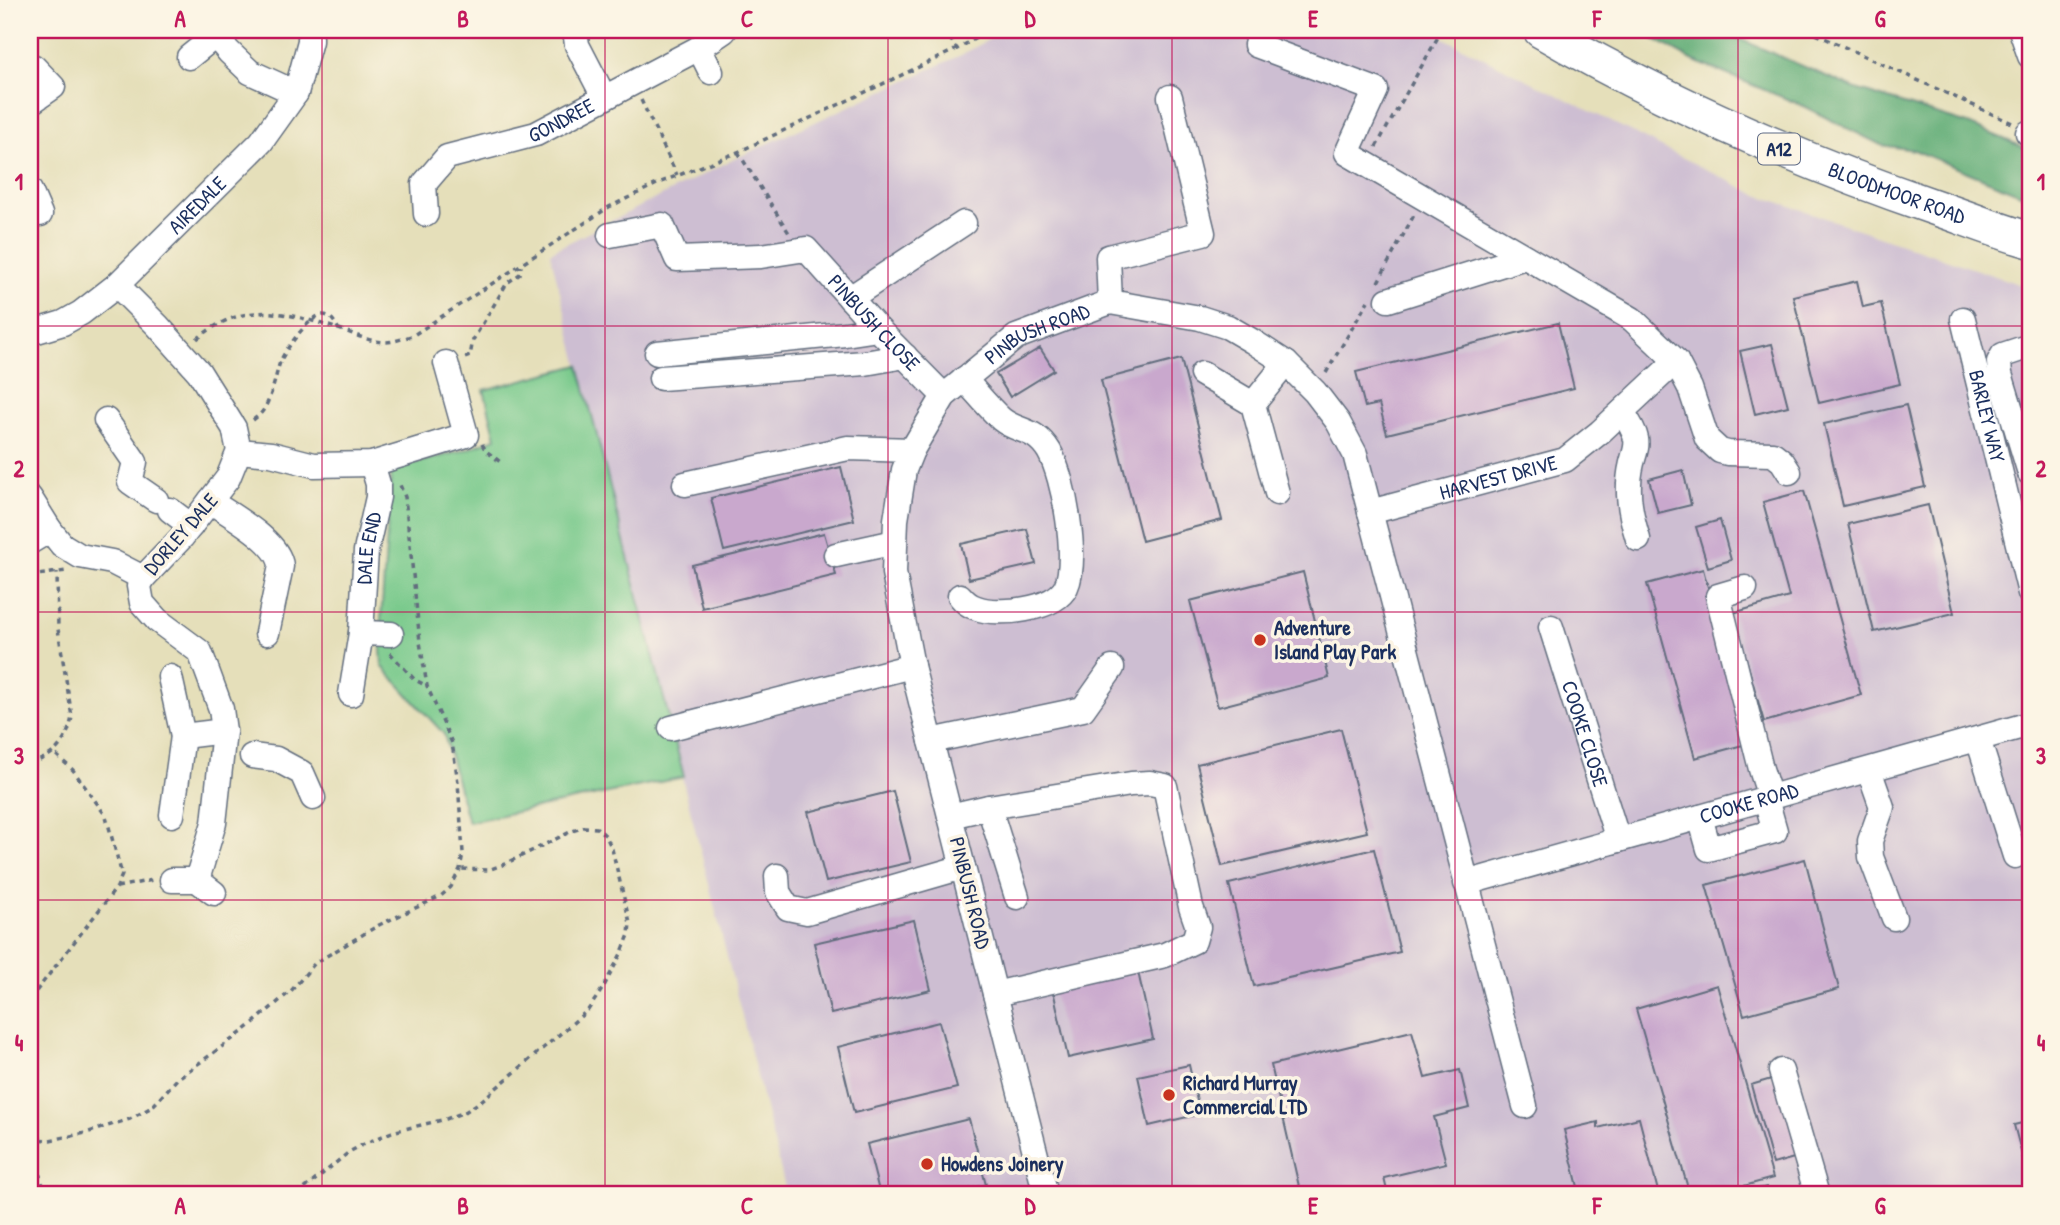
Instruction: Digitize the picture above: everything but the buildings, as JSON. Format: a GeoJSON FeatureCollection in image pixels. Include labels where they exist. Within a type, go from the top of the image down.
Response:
{"type":"FeatureCollection","features":[{"type":"Feature","properties":{"kind":"highway","name":"BLOODMOOR ROAD"},"geometry":{"type":"LineString","coordinates":[[1541,30],[1733,130],[1862,183],[2030,240]]}},
{"type":"Feature","properties":{"kind":"street","name":"AIREDALE"},"geometry":{"type":"LineString","coordinates":[[30,334],[63,323],[81,313],[117,285],[261,142],[296,93],[310,41],[310,30]]}},
{"type":"Feature","properties":{"kind":"street"},"geometry":{"type":"LineString","coordinates":[[575,30],[577,45],[604,97]]}},
{"type":"Feature","properties":{"kind":"street"},"geometry":{"type":"LineString","coordinates":[[2021,30],[2030,56]]}},
{"type":"Feature","properties":{"kind":"street","name":"GONDREE"},"geometry":{"type":"LineString","coordinates":[[426,214],[418,181],[447,157],[536,134],[699,48],[724,31]]}},
{"type":"Feature","properties":{"kind":"street"},"geometry":{"type":"LineString","coordinates":[[189,57],[213,33],[250,72],[296,93]]}},
{"type":"Feature","properties":{"kind":"street"},"geometry":{"type":"LineString","coordinates":[[1256,45],[1376,90],[1357,159],[1632,319],[1676,361],[1690,388],[1707,439],[1720,451],[1728,453],[1773,454],[1782,461],[1788,472]]}},
{"type":"Feature","properties":{"kind":"street"},"geometry":{"type":"LineString","coordinates":[[699,48],[711,72]]}},
{"type":"Feature","properties":{"kind":"street"},"geometry":{"type":"LineString","coordinates":[[30,103],[59,89],[34,67]]}},
{"type":"Feature","properties":{"kind":"street"},"geometry":{"type":"LineString","coordinates":[[1110,302],[1108,257],[1203,233],[1170,97]]}},
{"type":"Feature","properties":{"kind":"street"},"geometry":{"type":"LineString","coordinates":[[30,191],[40,214]]}},
{"type":"Feature","properties":{"kind":"street"},"geometry":{"type":"LineString","coordinates":[[850,298],[964,223]]}},
{"type":"Feature","properties":{"kind":"street"},"geometry":{"type":"LineString","coordinates":[[610,235],[662,225],[677,259],[761,256],[806,249]]}},
{"type":"Feature","properties":{"kind":"street","name":"PINBUSH CLOSE"},"geometry":{"type":"LineString","coordinates":[[806,249],[878,329],[944,396]]}},
{"type":"Feature","properties":{"kind":"street"},"geometry":{"type":"LineString","coordinates":[[1382,293],[1525,257]]}},
{"type":"Feature","properties":{"kind":"street"},"geometry":{"type":"LineString","coordinates":[[117,285],[199,372],[237,439],[271,454],[314,465],[375,474],[426,447],[466,435],[446,363]]}},
{"type":"Feature","properties":{"kind":"street","name":"PINBUSH ROAD"},"geometry":{"type":"LineString","coordinates":[[1046,1195],[912,666],[894,573],[896,520],[904,470],[912,450],[944,396],[1016,337],[1110,302],[1200,318],[1219,324],[1252,341],[1286,363],[1315,392],[1338,422],[1356,454],[1525,1106]]}},
{"type":"Feature","properties":{"kind":"street","name":"BARLEY WAY"},"geometry":{"type":"LineString","coordinates":[[1963,319],[2030,593]]}},
{"type":"Feature","properties":{"kind":"street"},"geometry":{"type":"LineString","coordinates":[[657,353],[878,329]]}},
{"type":"Feature","properties":{"kind":"street"},"geometry":{"type":"LineString","coordinates":[[2030,346],[2003,355],[1999,362],[2000,374],[2030,473]]}},
{"type":"Feature","properties":{"kind":"street"},"geometry":{"type":"LineString","coordinates":[[661,378],[865,363],[905,356]]}},
{"type":"Feature","properties":{"kind":"street","name":"HARVEST DRIVE"},"geometry":{"type":"LineString","coordinates":[[1370,512],[1564,460],[1622,412],[1676,361]]}},
{"type":"Feature","properties":{"kind":"street"},"geometry":{"type":"LineString","coordinates":[[1253,404],[1286,363]]}},
{"type":"Feature","properties":{"kind":"street"},"geometry":{"type":"LineString","coordinates":[[1202,374],[1253,404],[1278,494]]}},
{"type":"Feature","properties":{"kind":"street"},"geometry":{"type":"LineString","coordinates":[[960,596],[966,603],[992,612],[1029,608],[1052,600],[1062,594],[1067,585],[1072,538],[1050,453],[1041,440],[1027,429],[1002,420],[964,379]]}},
{"type":"Feature","properties":{"kind":"street"},"geometry":{"type":"LineString","coordinates":[[1622,412],[1633,428],[1638,442],[1629,486],[1639,539]]}},
{"type":"Feature","properties":{"kind":"street"},"geometry":{"type":"LineString","coordinates":[[106,420],[135,462],[130,482],[191,526]]}},
{"type":"Feature","properties":{"kind":"street","name":"DORLEY DALE"},"geometry":{"type":"LineString","coordinates":[[172,880],[206,887],[214,823],[234,749],[200,652],[157,620],[142,603],[139,586],[228,478],[237,439]]}},
{"type":"Feature","properties":{"kind":"street"},"geometry":{"type":"LineString","coordinates":[[685,484],[848,448],[912,450]]}},
{"type":"Feature","properties":{"kind":"street","name":"DALE END"},"geometry":{"type":"LineString","coordinates":[[351,694],[377,634],[366,551],[375,474]]}},
{"type":"Feature","properties":{"kind":"street"},"geometry":{"type":"LineString","coordinates":[[30,498],[40,536],[62,544],[80,556],[112,562],[143,578]]}},
{"type":"Feature","properties":{"kind":"street"},"geometry":{"type":"LineString","coordinates":[[210,501],[267,542],[280,556],[281,566],[267,633]]}},
{"type":"Feature","properties":{"kind":"street"},"geometry":{"type":"LineString","coordinates":[[836,555],[895,542]]}},
{"type":"Feature","properties":{"kind":"street"},"geometry":{"type":"LineString","coordinates":[[1700,817],[1709,849],[1774,831],[1718,596],[1745,588]]}},
{"type":"Feature","properties":{"kind":"street","name":"COOKE CLOSE"},"geometry":{"type":"LineString","coordinates":[[1551,627],[1618,840]]}},
{"type":"Feature","properties":{"kind":"street"},"geometry":{"type":"LineString","coordinates":[[671,728],[912,666]]}},
{"type":"Feature","properties":{"kind":"street"},"geometry":{"type":"LineString","coordinates":[[931,741],[1083,709],[1112,668]]}},
{"type":"Feature","properties":{"kind":"street"},"geometry":{"type":"LineString","coordinates":[[170,677],[183,736],[172,815]]}},
{"type":"Feature","properties":{"kind":"street","name":"COOKE ROAD"},"geometry":{"type":"LineString","coordinates":[[1466,883],[2030,724]]}},
{"type":"Feature","properties":{"kind":"street"},"geometry":{"type":"LineString","coordinates":[[183,736],[276,760],[302,773],[313,798]]}},
{"type":"Feature","properties":{"kind":"street"},"geometry":{"type":"LineString","coordinates":[[1978,739],[2015,856]]}},
{"type":"Feature","properties":{"kind":"street"},"geometry":{"type":"LineString","coordinates":[[1869,770],[1882,807],[1870,841],[1871,857],[1894,918]]}},
{"type":"Feature","properties":{"kind":"street"},"geometry":{"type":"LineString","coordinates":[[950,816],[1131,784],[1166,786],[1191,907],[1198,927],[1194,941],[1165,955],[995,994]]}},
{"type":"Feature","properties":{"kind":"street"},"geometry":{"type":"LineString","coordinates":[[989,807],[1017,897]]}},
{"type":"Feature","properties":{"kind":"street"},"geometry":{"type":"LineString","coordinates":[[777,876],[778,892],[788,908],[807,912],[963,867]]}},
{"type":"Feature","properties":{"kind":"street"},"geometry":{"type":"LineString","coordinates":[[1781,1071],[1817,1195]]}},
{"type":"Feature","properties":{"kind":"path"},"geometry":{"type":"LineString","coordinates":[[944,30],[957,49]]}},
{"type":"Feature","properties":{"kind":"path"},"geometry":{"type":"LineString","coordinates":[[181,352],[214,326],[232,317],[257,311],[285,313],[364,339],[386,342],[412,336],[609,207],[738,152],[957,49],[990,30]]}},
{"type":"Feature","properties":{"kind":"path"},"geometry":{"type":"LineString","coordinates":[[1357,159],[1442,30]]}},
{"type":"Feature","properties":{"kind":"path"},"geometry":{"type":"LineString","coordinates":[[1807,30],[2029,133]]}},
{"type":"Feature","properties":{"kind":"path"},"geometry":{"type":"LineString","coordinates":[[1824,38],[1825,30]]}},
{"type":"Feature","properties":{"kind":"path"},"geometry":{"type":"LineString","coordinates":[[633,82],[678,176]]}},
{"type":"Feature","properties":{"kind":"path"},"geometry":{"type":"LineString","coordinates":[[738,152],[797,247],[806,249]]}},
{"type":"Feature","properties":{"kind":"path"},"geometry":{"type":"LineString","coordinates":[[1315,392],[1382,293],[1423,197]]}},
{"type":"Feature","properties":{"kind":"path"},"geometry":{"type":"LineString","coordinates":[[446,363],[470,356],[473,340],[508,283],[520,274],[522,264]]}},
{"type":"Feature","properties":{"kind":"path"},"geometry":{"type":"LineString","coordinates":[[237,439],[264,409],[288,347],[310,322],[319,315],[327,315],[334,320],[339,330]]}},
{"type":"Feature","properties":{"kind":"path"},"geometry":{"type":"LineString","coordinates":[[466,435],[481,441],[486,451],[503,464]]}},
{"type":"Feature","properties":{"kind":"path"},"geometry":{"type":"LineString","coordinates":[[30,1139],[50,1140],[86,1133],[130,1119],[152,1107],[177,1079],[245,1030],[291,991],[316,963],[379,925],[441,896],[451,887],[460,869],[463,853],[452,743],[427,686],[405,497],[400,485],[375,474]]}},
{"type":"Feature","properties":{"kind":"path"},"geometry":{"type":"LineString","coordinates":[[30,764],[62,747],[72,717],[57,621],[57,572]]}},
{"type":"Feature","properties":{"kind":"path"},"geometry":{"type":"LineString","coordinates":[[377,634],[388,651],[415,680],[427,686]]}},
{"type":"Feature","properties":{"kind":"path"},"geometry":{"type":"LineString","coordinates":[[30,999],[117,887],[122,874],[106,816],[74,771],[54,753]]}},
{"type":"Feature","properties":{"kind":"path"},"geometry":{"type":"LineString","coordinates":[[297,1195],[349,1152],[366,1143],[392,1132],[456,1116],[481,1101],[588,1010],[622,952],[629,935],[630,923],[612,849],[606,836],[597,828],[585,827],[572,831],[488,870],[460,869]]}},
{"type":"Feature","properties":{"kind":"path"},"geometry":{"type":"LineString","coordinates":[[117,887],[160,878],[172,880]]}},
{"type":"Feature","properties":{"kind":"path"},"geometry":{"type":"LineString","coordinates":[[30,1144],[46,1195]]}},
{"type":"Feature","properties":{"kind":"shaded area"},"geometry":{"type":"Polygon","coordinates":[[[1006,30],[1428,30],[1755,194],[2030,288],[2030,1195],[787,1195],[550,252],[730,161],[961,55],[1006,30]]]}},
{"type":"Feature","properties":{"kind":"green space"},"geometry":{"type":"Polygon","coordinates":[[[1638,30],[1719,30],[1856,89],[1968,124],[2030,150],[2030,198],[1914,150],[1881,145],[1799,104],[1694,61],[1638,30]]]}},
{"type":"Feature","properties":{"kind":"green space"},"geometry":{"type":"Polygon","coordinates":[[[579,365],[684,777],[468,822],[444,734],[382,666],[380,634],[391,475],[397,468],[465,450],[496,438],[484,390],[579,365]]]}},
{"type":"Feature","properties":{"kind":"place","name":"Adventure Island Play Park"},"geometry":{"type":"Point","coordinates":[1260,640]}},
{"type":"Feature","properties":{"kind":"place","name":"Richard Murray Commercial LTD"},"geometry":{"type":"Point","coordinates":[1169,1095]}},
{"type":"Feature","properties":{"kind":"place","name":"Howdens Joinery"},"geometry":{"type":"Point","coordinates":[927,1164]}}]}
